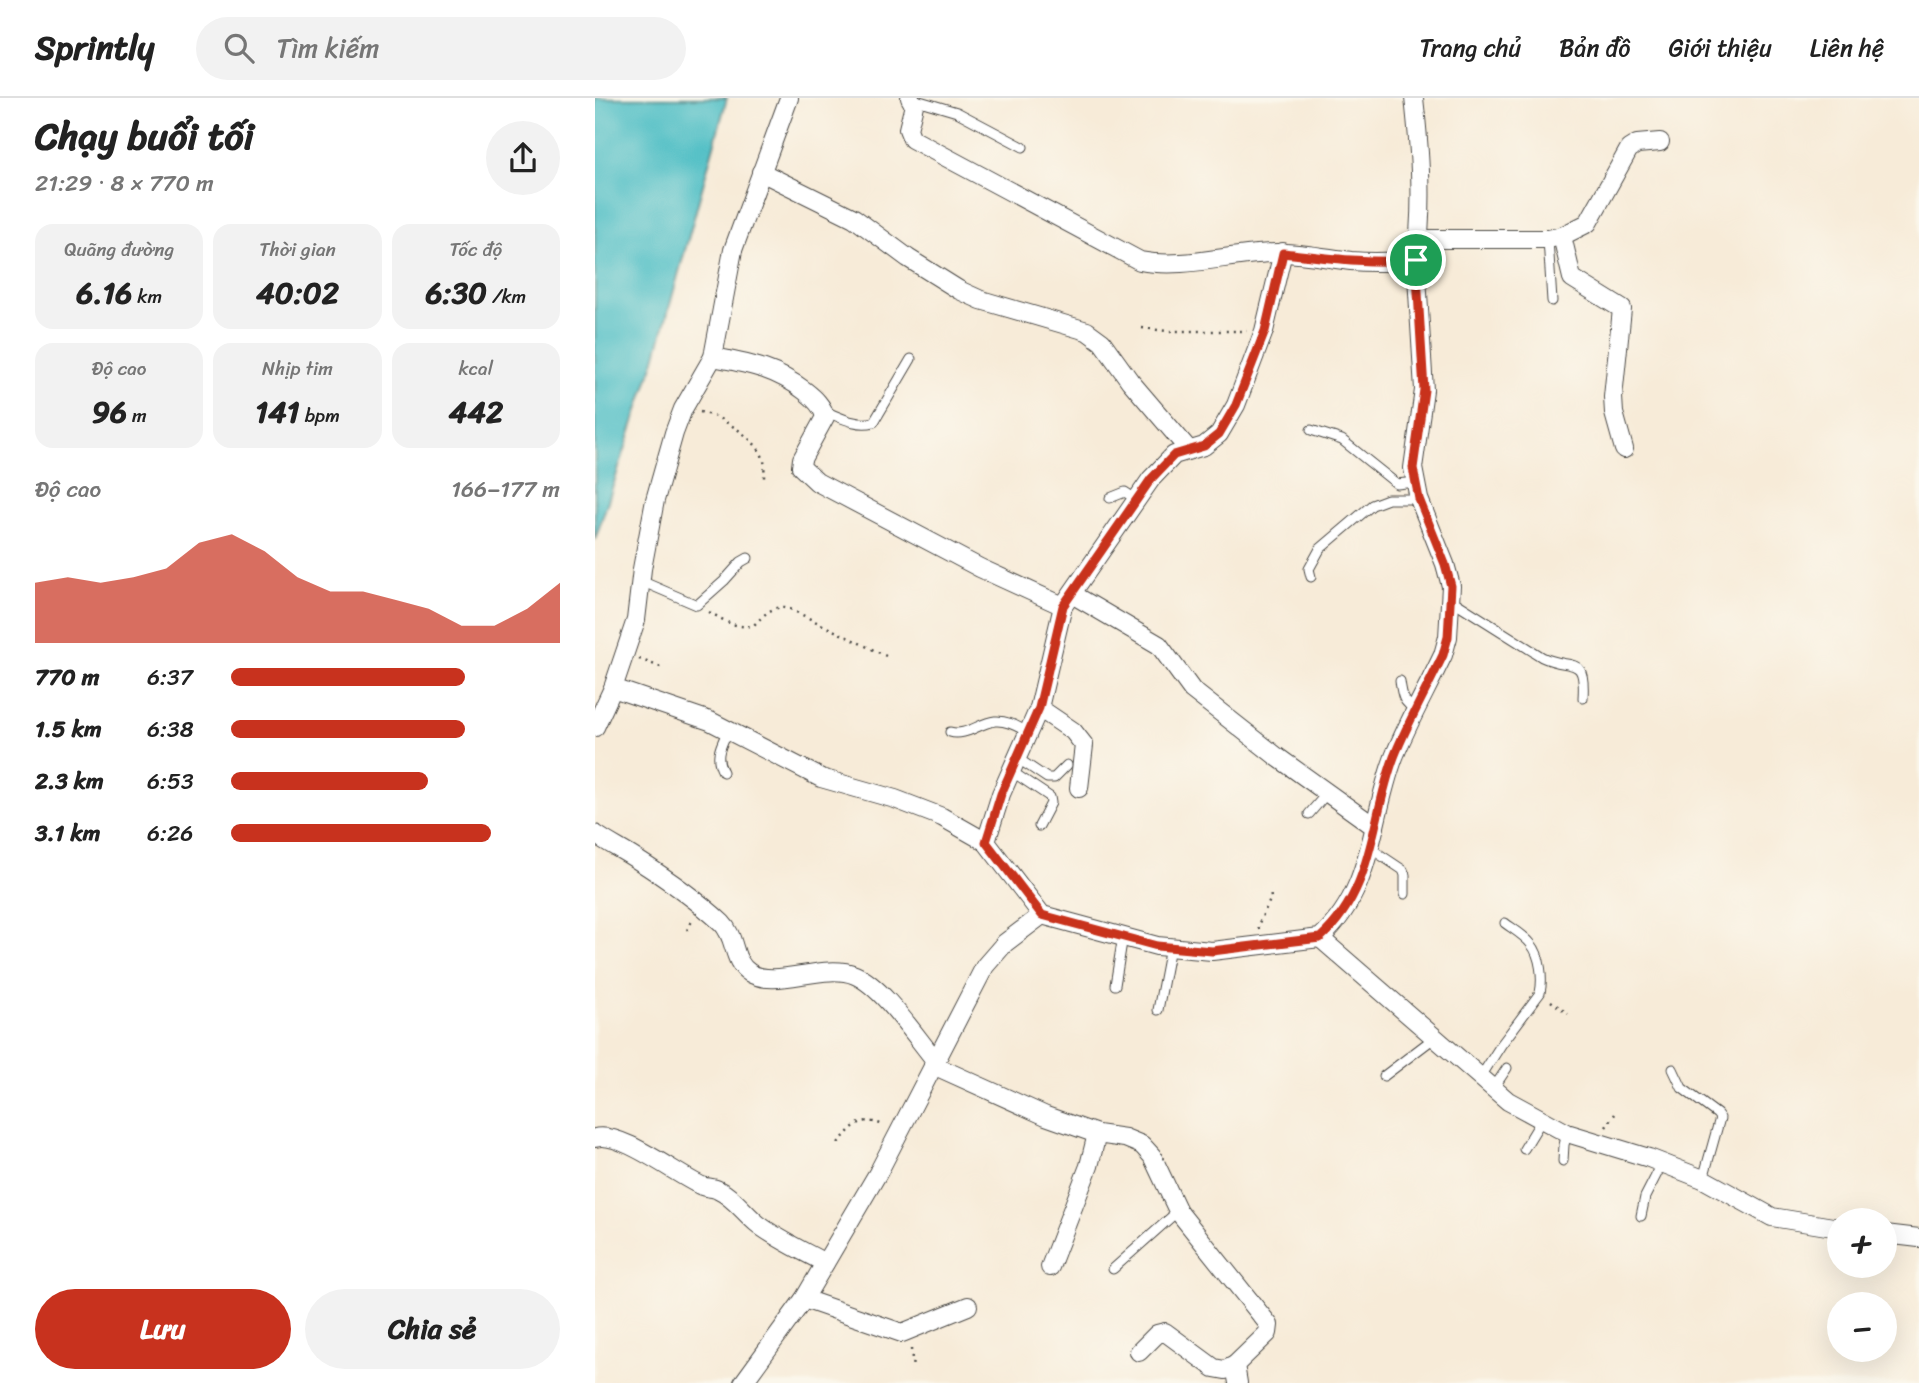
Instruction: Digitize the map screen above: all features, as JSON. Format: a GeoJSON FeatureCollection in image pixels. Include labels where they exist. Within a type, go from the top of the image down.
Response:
{"type":"FeatureCollection","features":[{"type":"Feature","properties":{"kind":"street"},"geometry":{"type":"LineString","coordinates":[[595,727],[627,653],[636,620],[655,500],[683,409],[713,356],[733,250],[789,98]]}},
{"type":"Feature","properties":{"kind":"street"},"geometry":{"type":"LineString","coordinates":[[911,98],[914,105],[908,129],[912,139],[1129,257],[1156,264],[1203,261],[1248,253],[1283,253],[1354,261],[1416,260]]}},
{"type":"Feature","properties":{"kind":"street"},"geometry":{"type":"LineString","coordinates":[[614,688],[710,721],[821,778],[895,799],[942,817],[986,842],[1042,915],[1171,947],[1212,951],[1320,938],[1333,926],[1360,882],[1394,757],[1443,655],[1448,637],[1451,586],[1417,491],[1413,468],[1424,390],[1416,260],[1419,239],[1420,160],[1414,98]]}},
{"type":"Feature","properties":{"kind":"street"},"geometry":{"type":"LineString","coordinates":[[1419,239],[1555,238],[1588,223],[1629,149],[1637,144],[1660,142]]}},
{"type":"Feature","properties":{"kind":"street"},"geometry":{"type":"LineString","coordinates":[[761,172],[853,218],[908,258],[959,290],[981,300],[1087,331],[1102,342],[1129,381],[1189,450]]}},
{"type":"Feature","properties":{"kind":"street"},"geometry":{"type":"LineString","coordinates":[[1555,238],[1572,278],[1622,309],[1613,397],[1614,413],[1624,449]]}},
{"type":"Feature","properties":{"kind":"street"},"geometry":{"type":"LineString","coordinates":[[986,842],[996,808],[1039,708],[1068,600],[1151,479],[1174,455],[1204,446],[1219,434],[1236,405],[1265,331],[1283,253]]}},
{"type":"Feature","properties":{"kind":"street"},"geometry":{"type":"LineString","coordinates":[[713,356],[763,367],[788,378],[813,397],[824,411],[823,423],[802,459],[801,467],[817,482],[980,568],[1068,600],[1159,645],[1192,690],[1276,756],[1375,827]]}},
{"type":"Feature","properties":{"kind":"street"},"geometry":{"type":"LineString","coordinates":[[1039,708],[1073,732],[1084,745],[1079,788]]}},
{"type":"Feature","properties":{"kind":"street"},"geometry":{"type":"LineString","coordinates":[[595,834],[670,883],[722,923],[730,932],[738,962],[746,971],[764,978],[838,970],[854,974],[877,989],[934,1063],[1046,1116],[1097,1135],[1125,1138],[1142,1145],[1152,1156],[1178,1210],[1269,1325],[1268,1332],[1237,1374],[1214,1368],[1174,1336],[1165,1332],[1157,1334],[1139,1352]]}},
{"type":"Feature","properties":{"kind":"street"},"geometry":{"type":"LineString","coordinates":[[743,1383],[804,1299],[878,1173],[985,966],[1005,943],[1042,915]]}},
{"type":"Feature","properties":{"kind":"street"},"geometry":{"type":"LineString","coordinates":[[1320,938],[1487,1084],[1508,1101],[1541,1121],[1567,1133],[1663,1163],[1703,1179],[1772,1217],[1827,1226]]}},
{"type":"Feature","properties":{"kind":"street"},"geometry":{"type":"LineString","coordinates":[[1050,1267],[1089,1166],[1097,1135]]}},
{"type":"Feature","properties":{"kind":"street"},"geometry":{"type":"LineString","coordinates":[[595,1139],[602,1136],[613,1139],[665,1164],[702,1186],[718,1189],[762,1227],[825,1263]]}},
{"type":"Feature","properties":{"kind":"street"},"geometry":{"type":"LineString","coordinates":[[1897,1235],[1919,1238]]}},
{"type":"Feature","properties":{"kind":"street"},"geometry":{"type":"LineString","coordinates":[[804,1299],[895,1332],[910,1332],[968,1306]]}},
{"type":"Feature","properties":{"kind":"lane"},"geometry":{"type":"LineString","coordinates":[[911,98],[957,111],[1023,147]]}},
{"type":"Feature","properties":{"kind":"lane"},"geometry":{"type":"LineString","coordinates":[[1552,301],[1555,238]]}},
{"type":"Feature","properties":{"kind":"lane"},"geometry":{"type":"LineString","coordinates":[[824,411],[854,422],[874,422],[911,359]]}},
{"type":"Feature","properties":{"kind":"lane"},"geometry":{"type":"LineString","coordinates":[[1311,430],[1342,440],[1397,484],[1417,491]]}},
{"type":"Feature","properties":{"kind":"lane"},"geometry":{"type":"LineString","coordinates":[[1311,577],[1309,569],[1320,549],[1372,505],[1417,491]]}},
{"type":"Feature","properties":{"kind":"lane"},"geometry":{"type":"LineString","coordinates":[[1110,498],[1125,492],[1137,500]]}},
{"type":"Feature","properties":{"kind":"lane"},"geometry":{"type":"LineString","coordinates":[[641,580],[697,605],[748,558]]}},
{"type":"Feature","properties":{"kind":"lane"},"geometry":{"type":"LineString","coordinates":[[1450,599],[1542,657],[1577,667],[1585,677],[1583,698]]}},
{"type":"Feature","properties":{"kind":"lane"},"geometry":{"type":"LineString","coordinates":[[1400,681],[1403,700],[1406,705],[1417,710]]}},
{"type":"Feature","properties":{"kind":"lane"},"geometry":{"type":"LineString","coordinates":[[950,732],[962,733],[992,721],[1004,721],[1028,732]]}},
{"type":"Feature","properties":{"kind":"lane"},"geometry":{"type":"LineString","coordinates":[[723,772],[717,762],[717,754],[728,730]]}},
{"type":"Feature","properties":{"kind":"lane"},"geometry":{"type":"LineString","coordinates":[[1014,764],[1048,778],[1054,778],[1067,765]]}},
{"type":"Feature","properties":{"kind":"lane"},"geometry":{"type":"LineString","coordinates":[[1014,764],[1050,797],[1051,803],[1039,826]]}},
{"type":"Feature","properties":{"kind":"lane"},"geometry":{"type":"LineString","coordinates":[[1309,814],[1328,792]]}},
{"type":"Feature","properties":{"kind":"lane"},"geometry":{"type":"LineString","coordinates":[[1370,848],[1403,870],[1405,894]]}},
{"type":"Feature","properties":{"kind":"lane"},"geometry":{"type":"LineString","coordinates":[[1487,1084],[1501,1045],[1540,993],[1541,971],[1532,945],[1505,923]]}},
{"type":"Feature","properties":{"kind":"lane"},"geometry":{"type":"LineString","coordinates":[[1115,985],[1123,936]]}},
{"type":"Feature","properties":{"kind":"lane"},"geometry":{"type":"LineString","coordinates":[[1159,1010],[1171,947]]}},
{"type":"Feature","properties":{"kind":"lane"},"geometry":{"type":"LineString","coordinates":[[1384,1076],[1434,1038]]}},
{"type":"Feature","properties":{"kind":"lane"},"geometry":{"type":"LineString","coordinates":[[1487,1084],[1507,1068]]}},
{"type":"Feature","properties":{"kind":"lane"},"geometry":{"type":"LineString","coordinates":[[1673,1069],[1682,1087],[1720,1118],[1703,1179]]}},
{"type":"Feature","properties":{"kind":"lane"},"geometry":{"type":"LineString","coordinates":[[1524,1149],[1541,1121]]}},
{"type":"Feature","properties":{"kind":"lane"},"geometry":{"type":"LineString","coordinates":[[1563,1161],[1567,1133]]}},
{"type":"Feature","properties":{"kind":"lane"},"geometry":{"type":"LineString","coordinates":[[1641,1216],[1645,1197],[1663,1163]]}},
{"type":"Feature","properties":{"kind":"lane"},"geometry":{"type":"LineString","coordinates":[[1112,1269],[1178,1210]]}},
{"type":"Feature","properties":{"kind":"path"},"geometry":{"type":"LineString","coordinates":[[1142,328],[1167,331],[1265,331]]}},
{"type":"Feature","properties":{"kind":"path"},"geometry":{"type":"LineString","coordinates":[[683,409],[709,414],[745,434],[764,461],[764,478]]}},
{"type":"Feature","properties":{"kind":"path"},"geometry":{"type":"LineString","coordinates":[[697,605],[734,626],[745,627],[753,626],[768,611],[786,607],[885,656]]}},
{"type":"Feature","properties":{"kind":"path"},"geometry":{"type":"LineString","coordinates":[[627,653],[663,668]]}},
{"type":"Feature","properties":{"kind":"path"},"geometry":{"type":"LineString","coordinates":[[1265,945],[1258,925],[1271,898],[1270,891]]}},
{"type":"Feature","properties":{"kind":"path"},"geometry":{"type":"LineString","coordinates":[[1540,993],[1568,1014]]}},
{"type":"Feature","properties":{"kind":"path"},"geometry":{"type":"LineString","coordinates":[[838,1143],[856,1124],[865,1120],[899,1132]]}},
{"type":"Feature","properties":{"kind":"path"},"geometry":{"type":"LineString","coordinates":[[910,1332],[913,1369]]}},
{"type":"Feature","properties":{"kind":"water"},"geometry":{"type":"Polygon","coordinates":[[[595,98],[727,98],[655,359],[595,540],[595,98]]]}},
{"type":"Feature","properties":{"kind":"route"},"geometry":{"type":"LineString","coordinates":[[1283,253],[1354,261],[1416,260],[1424,390],[1413,468],[1419,499],[1451,586],[1448,637],[1443,655],[1394,757],[1360,882],[1345,909],[1320,938],[1212,951],[1157,946],[1042,915],[986,842],[1001,794],[1039,708],[1063,606],[1151,479],[1174,455],[1204,446],[1219,434],[1236,405],[1265,331],[1269,304],[1283,253]]}}]}
